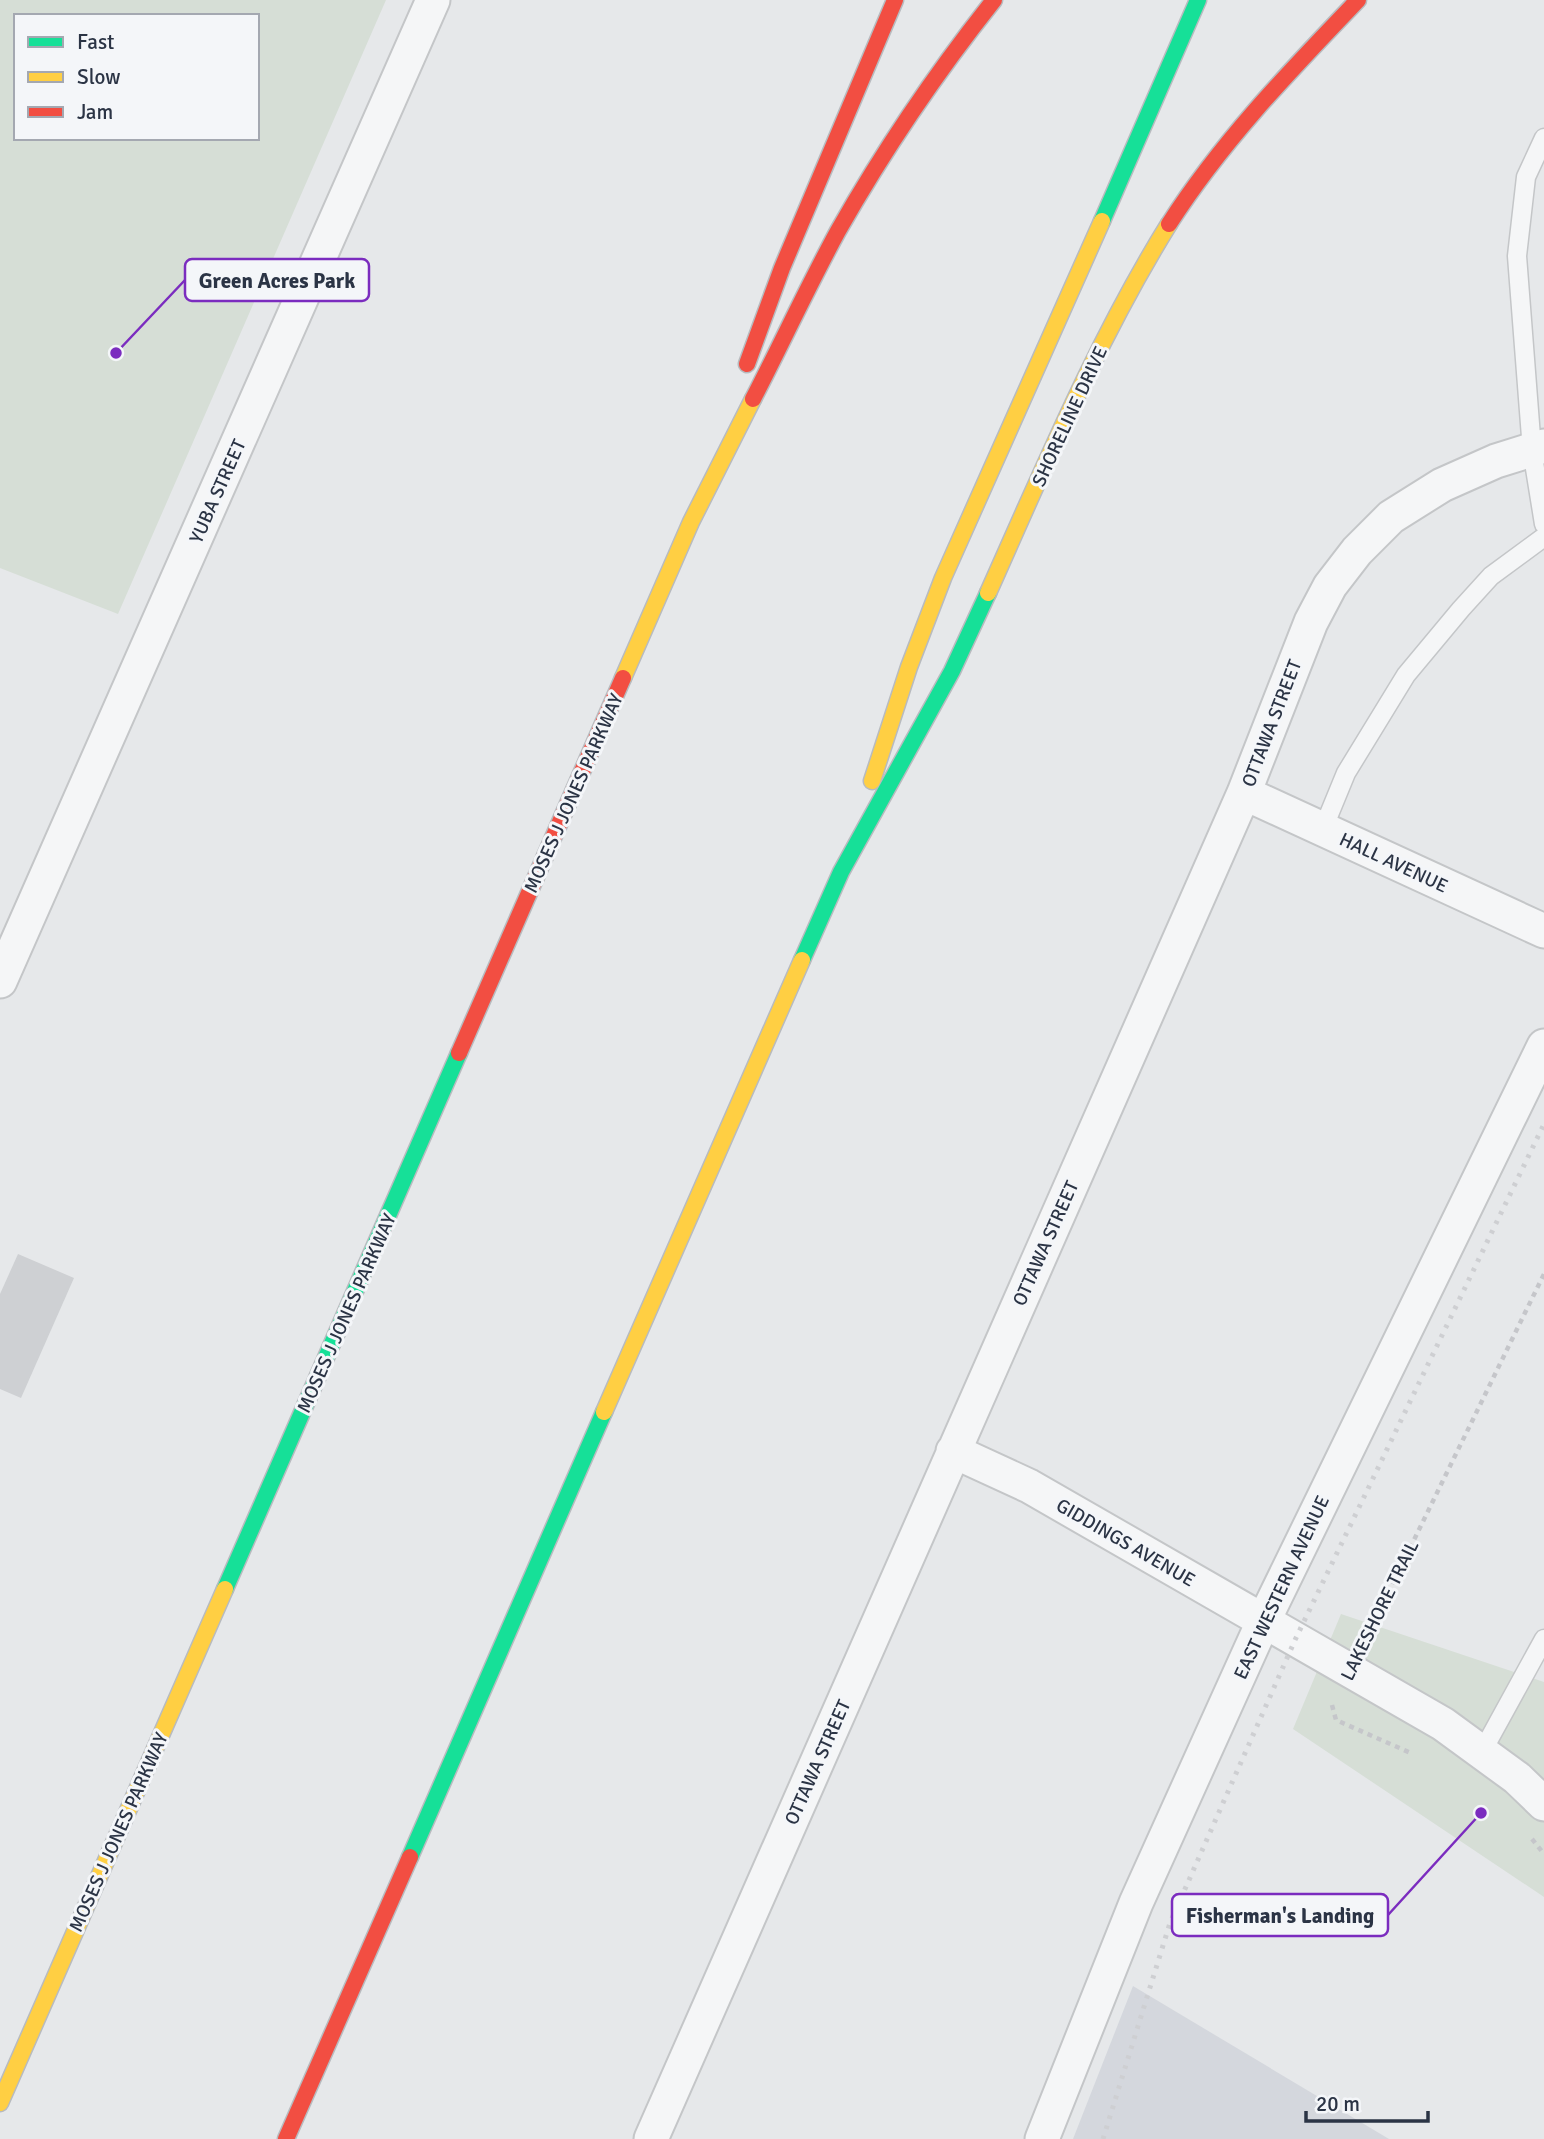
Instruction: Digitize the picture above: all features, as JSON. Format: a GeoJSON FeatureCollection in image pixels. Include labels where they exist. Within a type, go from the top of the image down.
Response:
{"type":"FeatureCollection","features":[{"type":"Feature","properties":{"kind":"highway"},"geometry":{"type":"LineString","coordinates":[[691,522],[782,268],[895,0]]}},
{"type":"Feature","properties":{"kind":"highway"},"geometry":{"type":"LineString","coordinates":[[691,522],[838,232],[959,44],[995,0]]}},
{"type":"Feature","properties":{"kind":"highway"},"geometry":{"type":"LineString","coordinates":[[286,2139],[841,872],[909,667],[943,578],[1198,0]]}},
{"type":"Feature","properties":{"kind":"highway","name":"SHORELINE DRIVE"},"geometry":{"type":"LineString","coordinates":[[841,872],[951,671],[1074,402],[1138,276],[1196,182],[1267,95],[1358,0]]}},
{"type":"Feature","properties":{"kind":"highway","name":"MOSES J JONES PARKWAY"},"geometry":{"type":"LineString","coordinates":[[0,2103],[691,522]]}},
{"type":"Feature","properties":{"kind":"street","name":"YUBA STREET"},"geometry":{"type":"LineString","coordinates":[[0,981],[433,0]]}},
{"type":"Feature","properties":{"kind":"street","name":"OTTAWA STREET"},"geometry":{"type":"LineString","coordinates":[[651,2139],[1244,793],[1311,622],[1330,586],[1357,551],[1391,517],[1442,485],[1496,461],[1538,448]]}},
{"type":"Feature","properties":{"kind":"street","name":"HALL AVENUE"},"geometry":{"type":"LineString","coordinates":[[1244,793],[1544,931]]}},
{"type":"Feature","properties":{"kind":"street","name":"EAST WESTERN AVENUE"},"geometry":{"type":"LineString","coordinates":[[1042,2139],[1136,1903],[1263,1622],[1544,1046]]}},
{"type":"Feature","properties":{"kind":"street","name":"GIDDINGS AVENUE"},"geometry":{"type":"LineString","coordinates":[[953,1451],[1029,1486],[1443,1724],[1517,1778],[1535,1817]]}},
{"type":"Feature","properties":{"kind":"lane"},"geometry":{"type":"LineString","coordinates":[[1544,138],[1526,177],[1517,256],[1544,524]]}},
{"type":"Feature","properties":{"kind":"lane"},"geometry":{"type":"LineString","coordinates":[[1323,829],[1346,773],[1406,675],[1492,576],[1544,537]]}},
{"type":"Feature","properties":{"kind":"lane"},"geometry":{"type":"LineString","coordinates":[[1482,1752],[1544,1639]]}},
{"type":"Feature","properties":{"kind":"path","name":"LAKESHORE TRAIL"},"geometry":{"type":"LineString","coordinates":[[1425,1759],[1336,1720],[1331,1706],[1544,1274]]}},
{"type":"Feature","properties":{"kind":"path"},"geometry":{"type":"LineString","coordinates":[[1535,1817],[1544,1854]]}},
{"type":"Feature","properties":{"kind":"shaded area"},"geometry":{"type":"Polygon","coordinates":[[[0,0],[386,0],[118,614],[0,568],[0,0]]]}},
{"type":"Feature","properties":{"kind":"shaded area"},"geometry":{"type":"Polygon","coordinates":[[[1341,1614],[1544,1682],[1544,1897],[1293,1729],[1341,1614]]]}},
{"type":"Feature","properties":{"kind":"shaded area"},"geometry":{"type":"Polygon","coordinates":[[[1133,1986],[1389,2139],[1073,2139],[1133,1986]]]}},
{"type":"Feature","properties":{"kind":"building"},"geometry":{"type":"Polygon","coordinates":[[[18,1254],[74,1278],[21,1398],[0,1389],[0,1294],[18,1254]]]}},
{"type":"Feature","properties":{"kind":"railway"},"geometry":{"type":"LineString","coordinates":[[1103,2139],[1170,1923],[1295,1640],[1544,1124]]}},
{"type":"Feature","properties":{"kind":"traffic: fast"},"geometry":{"type":"LineString","coordinates":[[1102,221],[1198,0]]}},
{"type":"Feature","properties":{"kind":"traffic: fast"},"geometry":{"type":"LineString","coordinates":[[802,960],[841,872],[952,671],[988,593]]}},
{"type":"Feature","properties":{"kind":"traffic: fast"},"geometry":{"type":"LineString","coordinates":[[225,1589],[459,1053]]}},
{"type":"Feature","properties":{"kind":"traffic: fast"},"geometry":{"type":"LineString","coordinates":[[410,1857],[604,1412]]}},
{"type":"Feature","properties":{"kind":"traffic: slow"},"geometry":{"type":"LineString","coordinates":[[872,781],[909,667],[943,578],[1102,221]]}},
{"type":"Feature","properties":{"kind":"traffic: slow"},"geometry":{"type":"LineString","coordinates":[[988,593],[1095,359],[1169,224]]}},
{"type":"Feature","properties":{"kind":"traffic: slow"},"geometry":{"type":"LineString","coordinates":[[623,678],[691,522],[753,399]]}},
{"type":"Feature","properties":{"kind":"traffic: slow"},"geometry":{"type":"LineString","coordinates":[[604,1412],[802,960]]}},
{"type":"Feature","properties":{"kind":"traffic: slow"},"geometry":{"type":"LineString","coordinates":[[0,2103],[225,1589]]}},
{"type":"Feature","properties":{"kind":"traffic: jam"},"geometry":{"type":"LineString","coordinates":[[747,364],[782,268],[895,0]]}},
{"type":"Feature","properties":{"kind":"traffic: jam"},"geometry":{"type":"LineString","coordinates":[[753,399],[827,252],[874,171],[912,112],[994,0]]}},
{"type":"Feature","properties":{"kind":"traffic: jam"},"geometry":{"type":"LineString","coordinates":[[1169,224],[1234,135],[1358,0]]}},
{"type":"Feature","properties":{"kind":"traffic: jam"},"geometry":{"type":"LineString","coordinates":[[459,1053],[623,678]]}},
{"type":"Feature","properties":{"kind":"traffic: jam"},"geometry":{"type":"LineString","coordinates":[[286,2139],[410,1857]]}},
{"type":"Feature","properties":{"kind":"place","name":"Green Acres Park"},"geometry":{"type":"Point","coordinates":[116,353]}},
{"type":"Feature","properties":{"kind":"place","name":"Fisherman's Landing"},"geometry":{"type":"Point","coordinates":[1481,1813]}}]}
